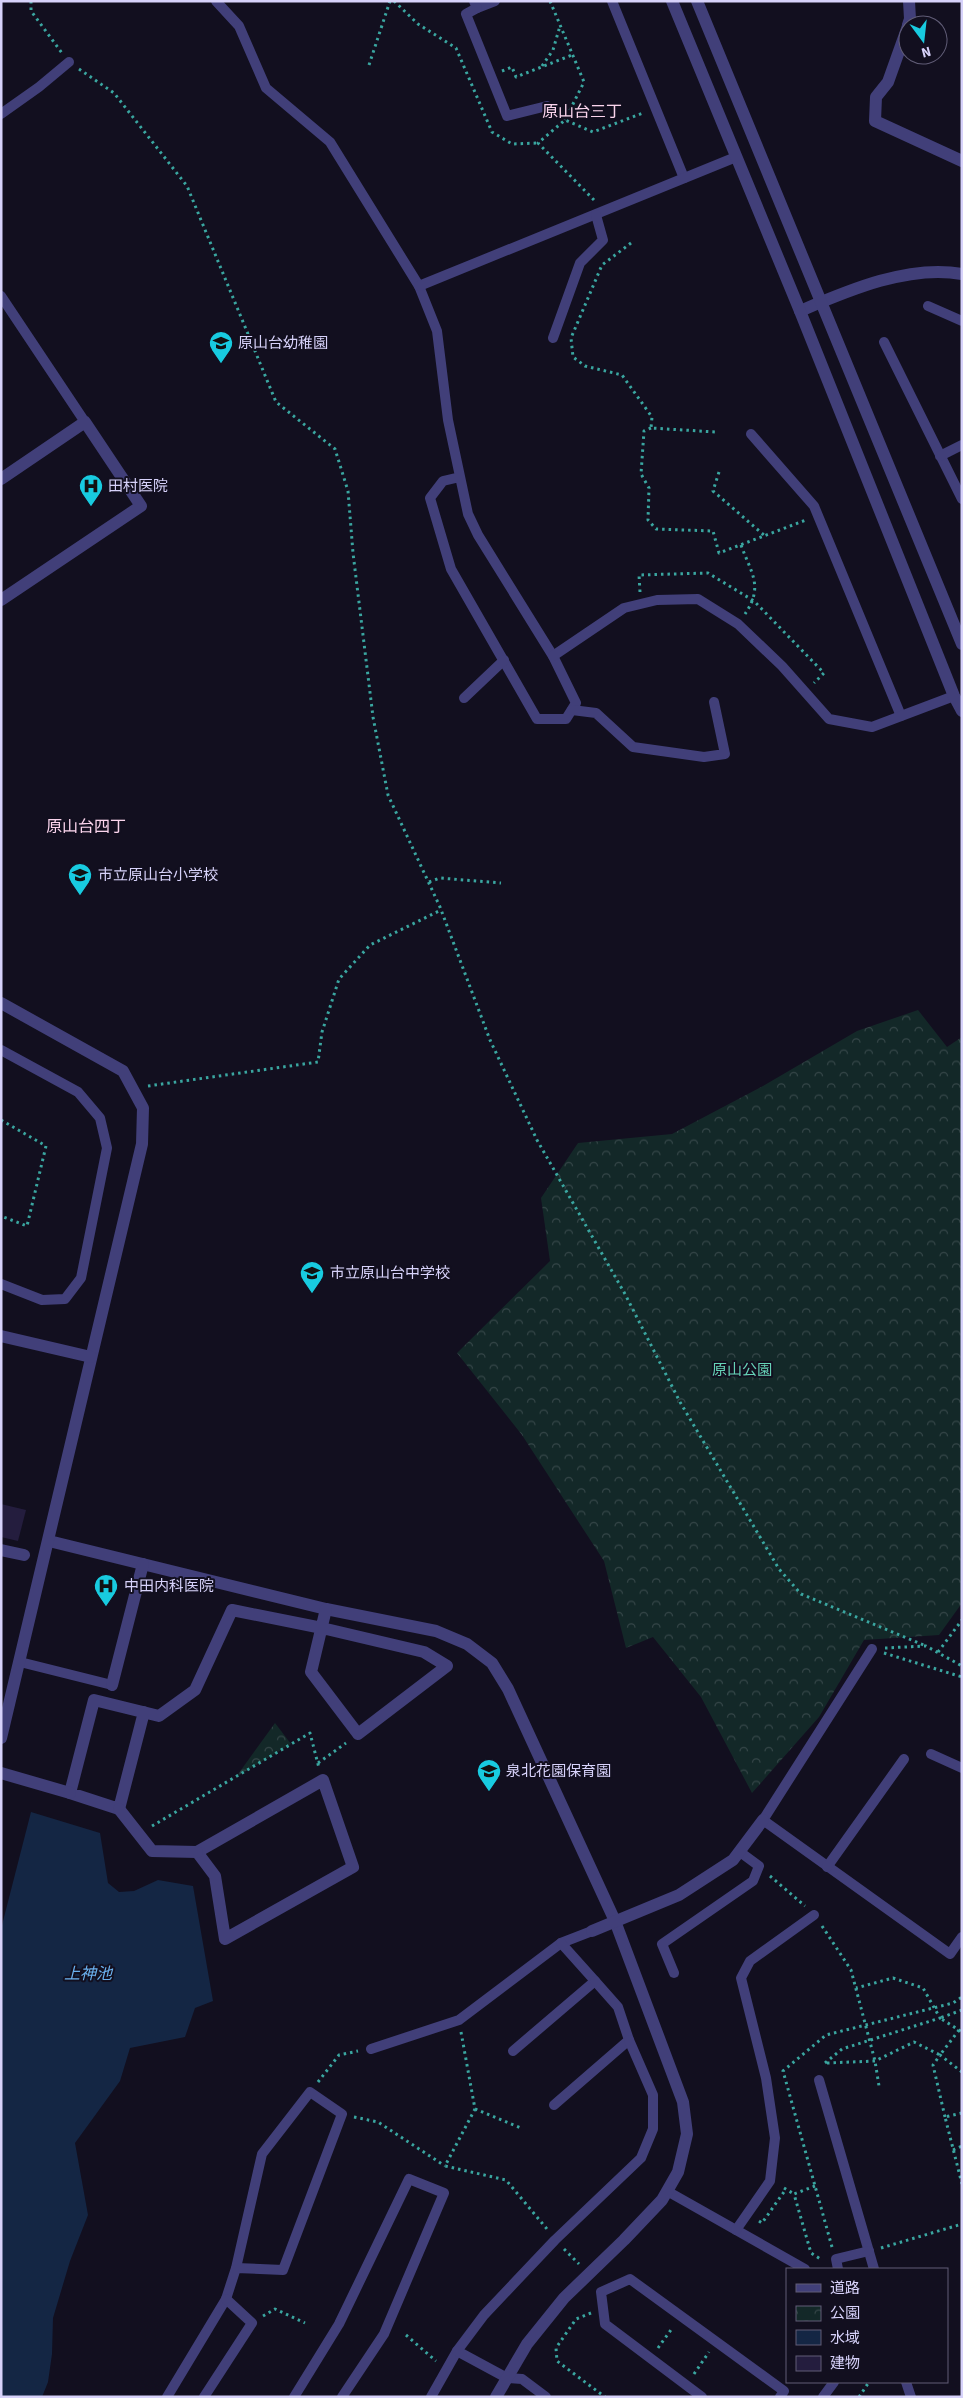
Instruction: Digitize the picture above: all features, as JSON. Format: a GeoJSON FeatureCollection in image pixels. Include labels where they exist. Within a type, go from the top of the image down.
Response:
{"type":"FeatureCollection","features":[{"type":"Feature","properties":{"kind":"street"},"geometry":{"type":"LineString","coordinates":[[672,1],[800,311],[954,696],[962,711]]}},
{"type":"Feature","properties":{"kind":"street"},"geometry":{"type":"LineString","coordinates":[[698,1],[962,644]]}},
{"type":"Feature","properties":{"kind":"street"},"geometry":{"type":"LineString","coordinates":[[909,1],[910,15]]}},
{"type":"Feature","properties":{"kind":"street"},"geometry":{"type":"LineString","coordinates":[[898,54],[888,82],[876,97],[875,122],[962,161]]}},
{"type":"Feature","properties":{"kind":"street"},"geometry":{"type":"LineString","coordinates":[[800,311],[884,279],[925,273],[962,274]]}},
{"type":"Feature","properties":{"kind":"street"},"geometry":{"type":"LineString","coordinates":[[1,479],[85,422],[141,506],[1,600]]}},
{"type":"Feature","properties":{"kind":"street"},"geometry":{"type":"LineString","coordinates":[[1,1002],[123,1071],[143,1108],[142,1144],[1,1738]]}},
{"type":"Feature","properties":{"kind":"street"},"geometry":{"type":"LineString","coordinates":[[1,1336],[91,1357]]}},
{"type":"Feature","properties":{"kind":"street"},"geometry":{"type":"LineString","coordinates":[[49,1541],[326,1608],[436,1631],[467,1644],[492,1664],[508,1689],[615,1921],[682,2102],[687,2134],[678,2172],[662,2200],[564,2298],[527,2344],[496,2397]]}},
{"type":"Feature","properties":{"kind":"street"},"geometry":{"type":"LineString","coordinates":[[1,1550],[24,1555]]}},
{"type":"Feature","properties":{"kind":"street"},"geometry":{"type":"LineString","coordinates":[[112,1685],[143,1564]]}},
{"type":"Feature","properties":{"kind":"street"},"geometry":{"type":"LineString","coordinates":[[70,1793],[94,1700],[159,1716],[195,1690],[232,1610],[322,1628],[424,1652],[447,1666],[358,1734],[311,1672],[322,1628],[326,1608]]}},
{"type":"Feature","properties":{"kind":"street"},"geometry":{"type":"LineString","coordinates":[[120,1809],[144,1712]]}},
{"type":"Feature","properties":{"kind":"street"},"geometry":{"type":"LineString","coordinates":[[1,1773],[120,1809],[152,1851],[196,1852],[323,1780],[353,1867],[225,1939],[215,1876],[196,1852]]}},
{"type":"Feature","properties":{"kind":"street"},"geometry":{"type":"LineString","coordinates":[[592,1931],[679,1895],[734,1860],[763,1820]]}},
{"type":"Feature","properties":{"kind":"lane"},"geometry":{"type":"LineString","coordinates":[[216,1],[239,26],[266,88],[330,142],[419,286],[437,331],[448,420],[460,476],[468,514],[478,535],[553,656],[576,703],[566,719],[537,719],[451,569],[430,498],[444,481],[460,476]]}},
{"type":"Feature","properties":{"kind":"lane"},"geometry":{"type":"LineString","coordinates":[[494,1],[475,5],[466,14],[507,116],[547,106]]}},
{"type":"Feature","properties":{"kind":"lane"},"geometry":{"type":"LineString","coordinates":[[612,1],[684,178]]}},
{"type":"Feature","properties":{"kind":"lane"},"geometry":{"type":"LineString","coordinates":[[1,114],[40,88],[69,62]]}},
{"type":"Feature","properties":{"kind":"lane"},"geometry":{"type":"LineString","coordinates":[[419,286],[736,157]]}},
{"type":"Feature","properties":{"kind":"lane"},"geometry":{"type":"LineString","coordinates":[[553,338],[580,263],[603,240],[601,213]]}},
{"type":"Feature","properties":{"kind":"lane"},"geometry":{"type":"LineString","coordinates":[[1,296],[85,422]]}},
{"type":"Feature","properties":{"kind":"lane"},"geometry":{"type":"LineString","coordinates":[[928,306],[962,321]]}},
{"type":"Feature","properties":{"kind":"lane"},"geometry":{"type":"LineString","coordinates":[[884,342],[962,499]]}},
{"type":"Feature","properties":{"kind":"lane"},"geometry":{"type":"LineString","coordinates":[[751,434],[814,506],[902,716]]}},
{"type":"Feature","properties":{"kind":"lane"},"geometry":{"type":"LineString","coordinates":[[940,456],[962,445]]}},
{"type":"Feature","properties":{"kind":"lane"},"geometry":{"type":"LineString","coordinates":[[553,656],[624,608],[657,600],[698,600],[738,624],[782,666],[829,719],[872,727],[954,696]]}},
{"type":"Feature","properties":{"kind":"lane"},"geometry":{"type":"LineString","coordinates":[[464,698],[504,660]]}},
{"type":"Feature","properties":{"kind":"lane"},"geometry":{"type":"LineString","coordinates":[[572,710],[596,713],[632,747],[704,757],[726,754],[714,702]]}},
{"type":"Feature","properties":{"kind":"lane"},"geometry":{"type":"LineString","coordinates":[[1,1050],[78,1092],[100,1118],[107,1148],[80,1278],[65,1299],[42,1300],[1,1284]]}},
{"type":"Feature","properties":{"kind":"lane"},"geometry":{"type":"LineString","coordinates":[[872,1649],[763,1820],[950,1954],[962,1937]]}},
{"type":"Feature","properties":{"kind":"lane"},"geometry":{"type":"LineString","coordinates":[[20,1662],[112,1685]]}},
{"type":"Feature","properties":{"kind":"lane"},"geometry":{"type":"LineString","coordinates":[[931,1754],[962,1768]]}},
{"type":"Feature","properties":{"kind":"lane"},"geometry":{"type":"LineString","coordinates":[[827,1866],[904,1759]]}},
{"type":"Feature","properties":{"kind":"lane"},"geometry":{"type":"LineString","coordinates":[[674,1973],[662,1944],[753,1881],[759,1866],[740,1852]]}},
{"type":"Feature","properties":{"kind":"lane"},"geometry":{"type":"LineString","coordinates":[[736,2230],[770,2181],[775,2138],[766,2078],[741,1978],[750,1961],[814,1915]]}},
{"type":"Feature","properties":{"kind":"lane"},"geometry":{"type":"LineString","coordinates":[[371,2049],[459,2020],[561,1943],[592,1931]]}},
{"type":"Feature","properties":{"kind":"lane"},"geometry":{"type":"LineString","coordinates":[[431,2397],[457,2351],[484,2315],[555,2240],[641,2158],[653,2129],[653,2096],[618,2007],[561,1943]]}},
{"type":"Feature","properties":{"kind":"lane"},"geometry":{"type":"LineString","coordinates":[[513,2052],[595,1981]]}},
{"type":"Feature","properties":{"kind":"lane"},"geometry":{"type":"LineString","coordinates":[[554,2106],[630,2040]]}},
{"type":"Feature","properties":{"kind":"lane"},"geometry":{"type":"LineString","coordinates":[[819,2080],[874,2268]]}},
{"type":"Feature","properties":{"kind":"lane"},"geometry":{"type":"LineString","coordinates":[[167,2397],[226,2298],[236,2268],[262,2154],[310,2092],[342,2114],[283,2270],[236,2268]]}},
{"type":"Feature","properties":{"kind":"lane"},"geometry":{"type":"LineString","coordinates":[[294,2397],[339,2324],[408,2179],[444,2193],[384,2334],[342,2397]]}},
{"type":"Feature","properties":{"kind":"lane"},"geometry":{"type":"LineString","coordinates":[[667,2190],[803,2268]]}},
{"type":"Feature","properties":{"kind":"lane"},"geometry":{"type":"LineString","coordinates":[[837,2264],[869,2251]]}},
{"type":"Feature","properties":{"kind":"lane"},"geometry":{"type":"LineString","coordinates":[[702,2397],[605,2324],[601,2292],[630,2279],[784,2391],[780,2397]]}},
{"type":"Feature","properties":{"kind":"lane"},"geometry":{"type":"LineString","coordinates":[[204,2397],[252,2323],[226,2298]]}},
{"type":"Feature","properties":{"kind":"lane"},"geometry":{"type":"LineString","coordinates":[[457,2351],[508,2378],[522,2379],[546,2397]]}},
{"type":"Feature","properties":{"kind":"lane"},"geometry":{"type":"LineString","coordinates":[[823,2397],[833,2383]]}},
{"type":"Feature","properties":{"kind":"lane"},"geometry":{"type":"LineString","coordinates":[[906,2383],[911,2397]]}},
{"type":"Feature","properties":{"kind":"path"},"geometry":{"type":"LineString","coordinates":[[31,1],[31,11],[69,62],[114,94],[187,186],[276,402],[335,449],[348,491],[353,553],[373,717],[388,795],[441,910],[490,1040],[537,1140],[625,1294],[680,1402],[779,1569],[801,1594],[926,1646],[962,1666]]}},
{"type":"Feature","properties":{"kind":"path"},"geometry":{"type":"LineString","coordinates":[[369,65],[390,1]]}},
{"type":"Feature","properties":{"kind":"path"},"geometry":{"type":"LineString","coordinates":[[394,1],[418,24],[456,48],[492,132],[512,144],[538,143],[565,120],[584,82],[550,1]]}},
{"type":"Feature","properties":{"kind":"path"},"geometry":{"type":"LineString","coordinates":[[542,67],[553,50],[560,26]]}},
{"type":"Feature","properties":{"kind":"path"},"geometry":{"type":"LineString","coordinates":[[491,74],[512,67],[516,77],[572,55]]}},
{"type":"Feature","properties":{"kind":"path"},"geometry":{"type":"LineString","coordinates":[[565,120],[593,132],[656,108]]}},
{"type":"Feature","properties":{"kind":"path"},"geometry":{"type":"LineString","coordinates":[[538,143],[601,213]]}},
{"type":"Feature","properties":{"kind":"path"},"geometry":{"type":"LineString","coordinates":[[631,243],[602,265],[571,338],[573,357],[585,366],[622,375],[652,417],[651,428]]}},
{"type":"Feature","properties":{"kind":"path"},"geometry":{"type":"LineString","coordinates":[[715,432],[651,428],[644,430],[641,474],[649,488],[648,520],[656,529],[713,531],[719,553],[818,515]]}},
{"type":"Feature","properties":{"kind":"path"},"geometry":{"type":"LineString","coordinates":[[719,472],[713,491],[765,536]]}},
{"type":"Feature","properties":{"kind":"path"},"geometry":{"type":"LineString","coordinates":[[738,624],[754,601],[756,588],[740,545]]}},
{"type":"Feature","properties":{"kind":"path"},"geometry":{"type":"LineString","coordinates":[[429,882],[440,878],[501,883]]}},
{"type":"Feature","properties":{"kind":"path"},"geometry":{"type":"LineString","coordinates":[[132,1088],[318,1062],[322,1032],[339,979],[370,945],[441,910]]}},
{"type":"Feature","properties":{"kind":"path"},"geometry":{"type":"LineString","coordinates":[[1,1120],[46,1146],[26,1226],[1,1216]]}},
{"type":"Feature","properties":{"kind":"path"},"geometry":{"type":"LineString","coordinates":[[938,1652],[962,1620]]}},
{"type":"Feature","properties":{"kind":"path"},"geometry":{"type":"LineString","coordinates":[[872,1649],[926,1646]]}},
{"type":"Feature","properties":{"kind":"path"},"geometry":{"type":"LineString","coordinates":[[872,1649],[962,1677]]}},
{"type":"Feature","properties":{"kind":"path"},"geometry":{"type":"LineString","coordinates":[[139,1834],[310,1733],[323,1780]]}},
{"type":"Feature","properties":{"kind":"path"},"geometry":{"type":"LineString","coordinates":[[318,1763],[358,1734]]}},
{"type":"Feature","properties":{"kind":"path"},"geometry":{"type":"LineString","coordinates":[[759,1866],[814,1915],[851,1970],[870,2039],[879,2086]]}},
{"type":"Feature","properties":{"kind":"path"},"geometry":{"type":"LineString","coordinates":[[856,1988],[893,1978],[923,1988],[940,2018],[961,2031],[933,2065],[962,2184]]}},
{"type":"Feature","properties":{"kind":"path"},"geometry":{"type":"LineString","coordinates":[[933,2006],[953,2003],[962,1997]]}},
{"type":"Feature","properties":{"kind":"path"},"geometry":{"type":"LineString","coordinates":[[819,2080],[825,2063],[842,2049],[962,2010]]}},
{"type":"Feature","properties":{"kind":"path"},"geometry":{"type":"LineString","coordinates":[[445,2166],[475,2109],[459,2020]]}},
{"type":"Feature","properties":{"kind":"path"},"geometry":{"type":"LineString","coordinates":[[825,2063],[875,2060],[914,2042],[940,2055],[962,2072]]}},
{"type":"Feature","properties":{"kind":"path"},"geometry":{"type":"LineString","coordinates":[[310,2092],[339,2055],[371,2049]]}},
{"type":"Feature","properties":{"kind":"path"},"geometry":{"type":"LineString","coordinates":[[475,2109],[521,2128]]}},
{"type":"Feature","properties":{"kind":"path"},"geometry":{"type":"LineString","coordinates":[[945,2117],[962,2113]]}},
{"type":"Feature","properties":{"kind":"path"},"geometry":{"type":"LineString","coordinates":[[342,2114],[378,2122],[445,2166],[506,2180],[555,2240],[588,2273]]}},
{"type":"Feature","properties":{"kind":"path"},"geometry":{"type":"LineString","coordinates":[[953,2150],[962,2146]]}},
{"type":"Feature","properties":{"kind":"path"},"geometry":{"type":"LineString","coordinates":[[815,2186],[794,2194],[811,2252],[823,2261],[837,2264]]}},
{"type":"Feature","properties":{"kind":"path"},"geometry":{"type":"LineString","coordinates":[[869,2251],[962,2224]]}},
{"type":"Feature","properties":{"kind":"path"},"geometry":{"type":"LineString","coordinates":[[603,2308],[576,2320],[556,2348],[556,2354],[557,2361],[605,2397]]}},
{"type":"Feature","properties":{"kind":"path"},"geometry":{"type":"LineString","coordinates":[[252,2323],[275,2309],[304,2323]]}},
{"type":"Feature","properties":{"kind":"path"},"geometry":{"type":"LineString","coordinates":[[651,2358],[681,2316]]}},
{"type":"Feature","properties":{"kind":"path"},"geometry":{"type":"LineString","coordinates":[[406,2335],[446,2370]]}},
{"type":"Feature","properties":{"kind":"path"},"geometry":{"type":"LineString","coordinates":[[686,2385],[716,2342]]}},
{"type":"Feature","properties":{"kind":"path"},"geometry":{"type":"LineString","coordinates":[[859,2397],[869,2383]]}},
{"type":"Feature","properties":{"kind":"green space","name":"原山公園"},"geometry":{"type":"Polygon","coordinates":[[[918,1010],[947,1047],[962,1037],[962,1603],[939,1635],[864,1640],[819,1717],[752,1793],[701,1697],[653,1637],[626,1648],[604,1561],[522,1435],[457,1353],[550,1261],[541,1198],[578,1143],[672,1134],[763,1086],[857,1031],[918,1010]]]}},
{"type":"Feature","properties":{"kind":"green space"},"geometry":{"type":"Polygon","coordinates":[[[275,1723],[291,1744],[236,1777],[275,1723]]]}},
{"type":"Feature","properties":{"kind":"water","name":"上神池"},"geometry":{"type":"Polygon","coordinates":[[[31,1812],[100,1833],[108,1883],[119,1892],[134,1891],[158,1880],[193,1886],[213,2001],[195,2008],[185,2037],[130,2048],[120,2081],[75,2143],[88,2215],[70,2261],[53,2318],[52,2354],[48,2382],[42,2397],[1,2397],[1,1929],[31,1812]]]}},
{"type":"Feature","properties":{"kind":"building"},"geometry":{"type":"Polygon","coordinates":[[[1,1504],[26,1510],[18,1541],[1,1537],[1,1504]]]}},
{"type":"Feature","properties":{"kind":"place","name":"原山台幼稚園"},"geometry":{"type":"Point","coordinates":[221,364]}},
{"type":"Feature","properties":{"kind":"place","name":"田村医院"},"geometry":{"type":"Point","coordinates":[91,507]}},
{"type":"Feature","properties":{"kind":"place","name":"市立原山台小学校"},"geometry":{"type":"Point","coordinates":[80,896]}},
{"type":"Feature","properties":{"kind":"place","name":"市立原山台中学校"},"geometry":{"type":"Point","coordinates":[312,1294]}},
{"type":"Feature","properties":{"kind":"place","name":"中田内科医院"},"geometry":{"type":"Point","coordinates":[106,1607]}},
{"type":"Feature","properties":{"kind":"place","name":"泉北花園保育園"},"geometry":{"type":"Point","coordinates":[489,1792]}},
{"type":"Feature","properties":{"kind":"district","name":"原山台三丁"},"geometry":{"type":"Point","coordinates":[582,111]}},
{"type":"Feature","properties":{"kind":"district","name":"原山台四丁"},"geometry":{"type":"Point","coordinates":[86,826]}}]}
